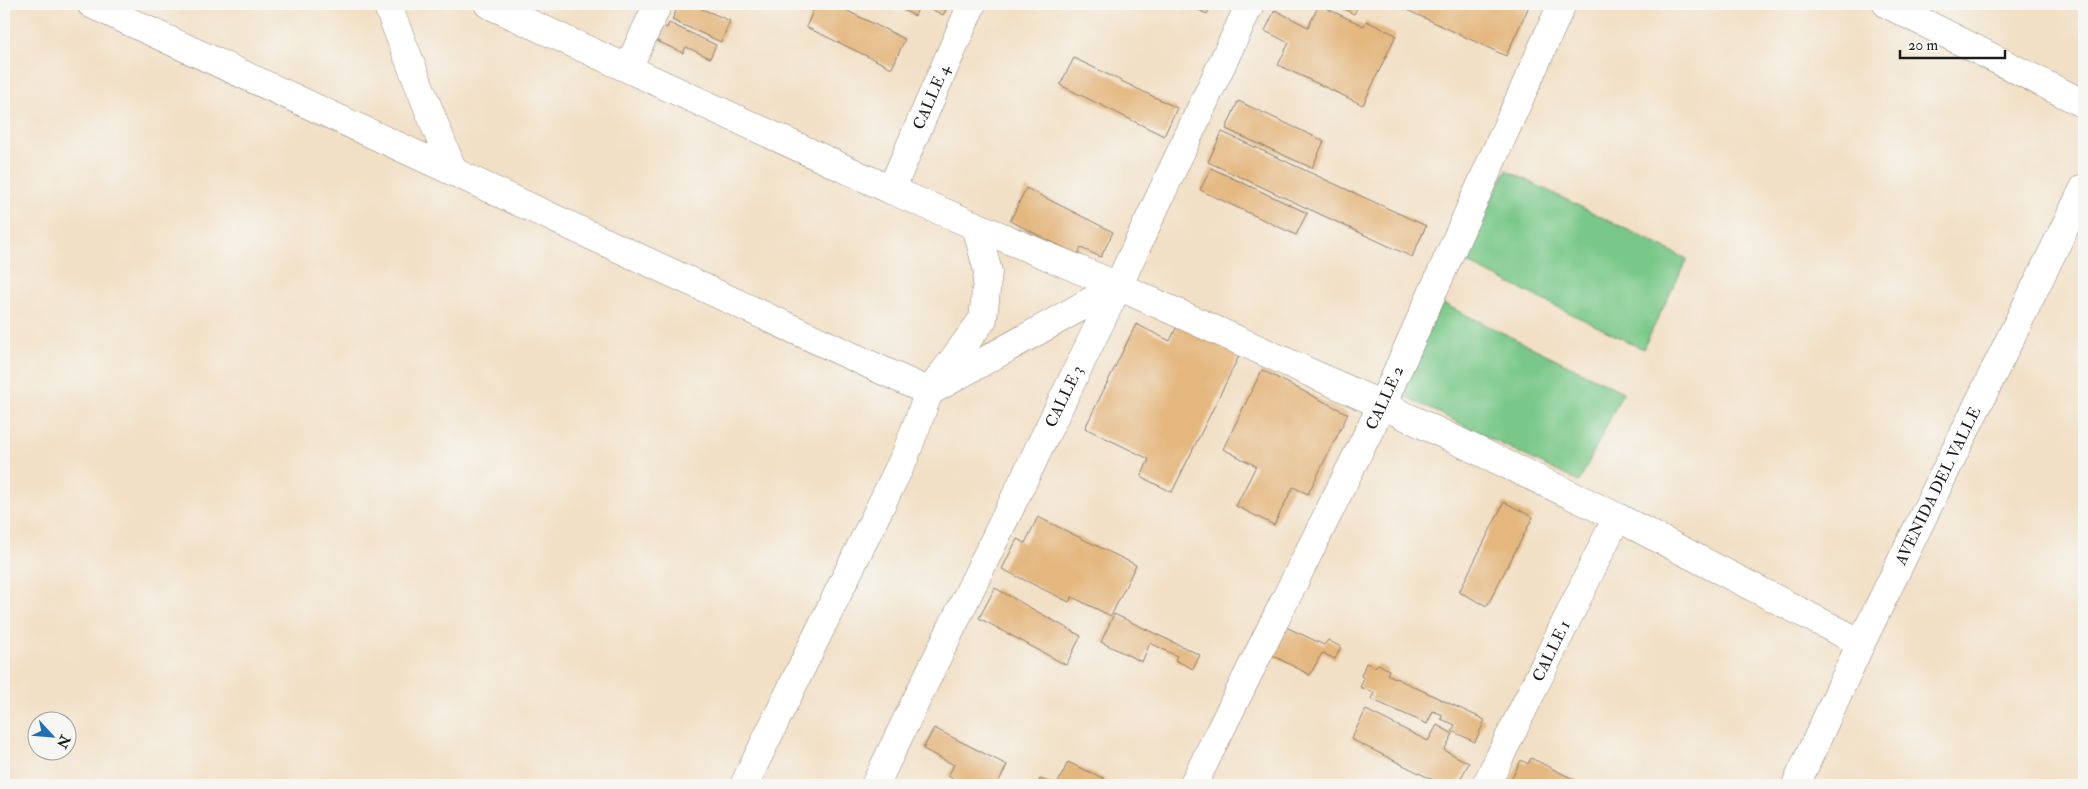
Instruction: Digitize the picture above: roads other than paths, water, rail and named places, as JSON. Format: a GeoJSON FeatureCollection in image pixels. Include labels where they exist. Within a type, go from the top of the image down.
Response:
{"type":"FeatureCollection","features":[{"type":"Feature","properties":{"kind":"street"},"geometry":{"type":"LineString","coordinates":[[92,4],[930,392]]}},
{"type":"Feature","properties":{"kind":"street"},"geometry":{"type":"LineString","coordinates":[[387,4],[453,171]]}},
{"type":"Feature","properties":{"kind":"street"},"geometry":{"type":"LineString","coordinates":[[488,4],[891,190],[1118,286],[1382,405],[1617,516],[1861,643]]}},
{"type":"Feature","properties":{"kind":"street"},"geometry":{"type":"LineString","coordinates":[[628,68],[658,4]]}},
{"type":"Feature","properties":{"kind":"street","name":"CALLE 4"},"geometry":{"type":"LineString","coordinates":[[891,190],[972,4]]}},
{"type":"Feature","properties":{"kind":"street","name":"CALLE 3"},"geometry":{"type":"LineString","coordinates":[[875,785],[1118,286],[1250,4]]}},
{"type":"Feature","properties":{"kind":"street","name":"CALLE 2"},"geometry":{"type":"LineString","coordinates":[[1193,785],[1382,405],[1562,4]]}},
{"type":"Feature","properties":{"kind":"street"},"geometry":{"type":"LineString","coordinates":[[1887,4],[2084,104]]}},
{"type":"Feature","properties":{"kind":"street","name":"AVENIDA DEL VALLE"},"geometry":{"type":"LineString","coordinates":[[1796,785],[1861,643],[2084,188]]}},
{"type":"Feature","properties":{"kind":"street"},"geometry":{"type":"LineString","coordinates":[[744,785],[905,456],[930,392],[983,319],[988,272],[976,226]]}},
{"type":"Feature","properties":{"kind":"street"},"geometry":{"type":"LineString","coordinates":[[930,392],[1118,286]]}},
{"type":"Feature","properties":{"kind":"street","name":"CALLE 1"},"geometry":{"type":"LineString","coordinates":[[1486,785],[1617,516]]}}]}
